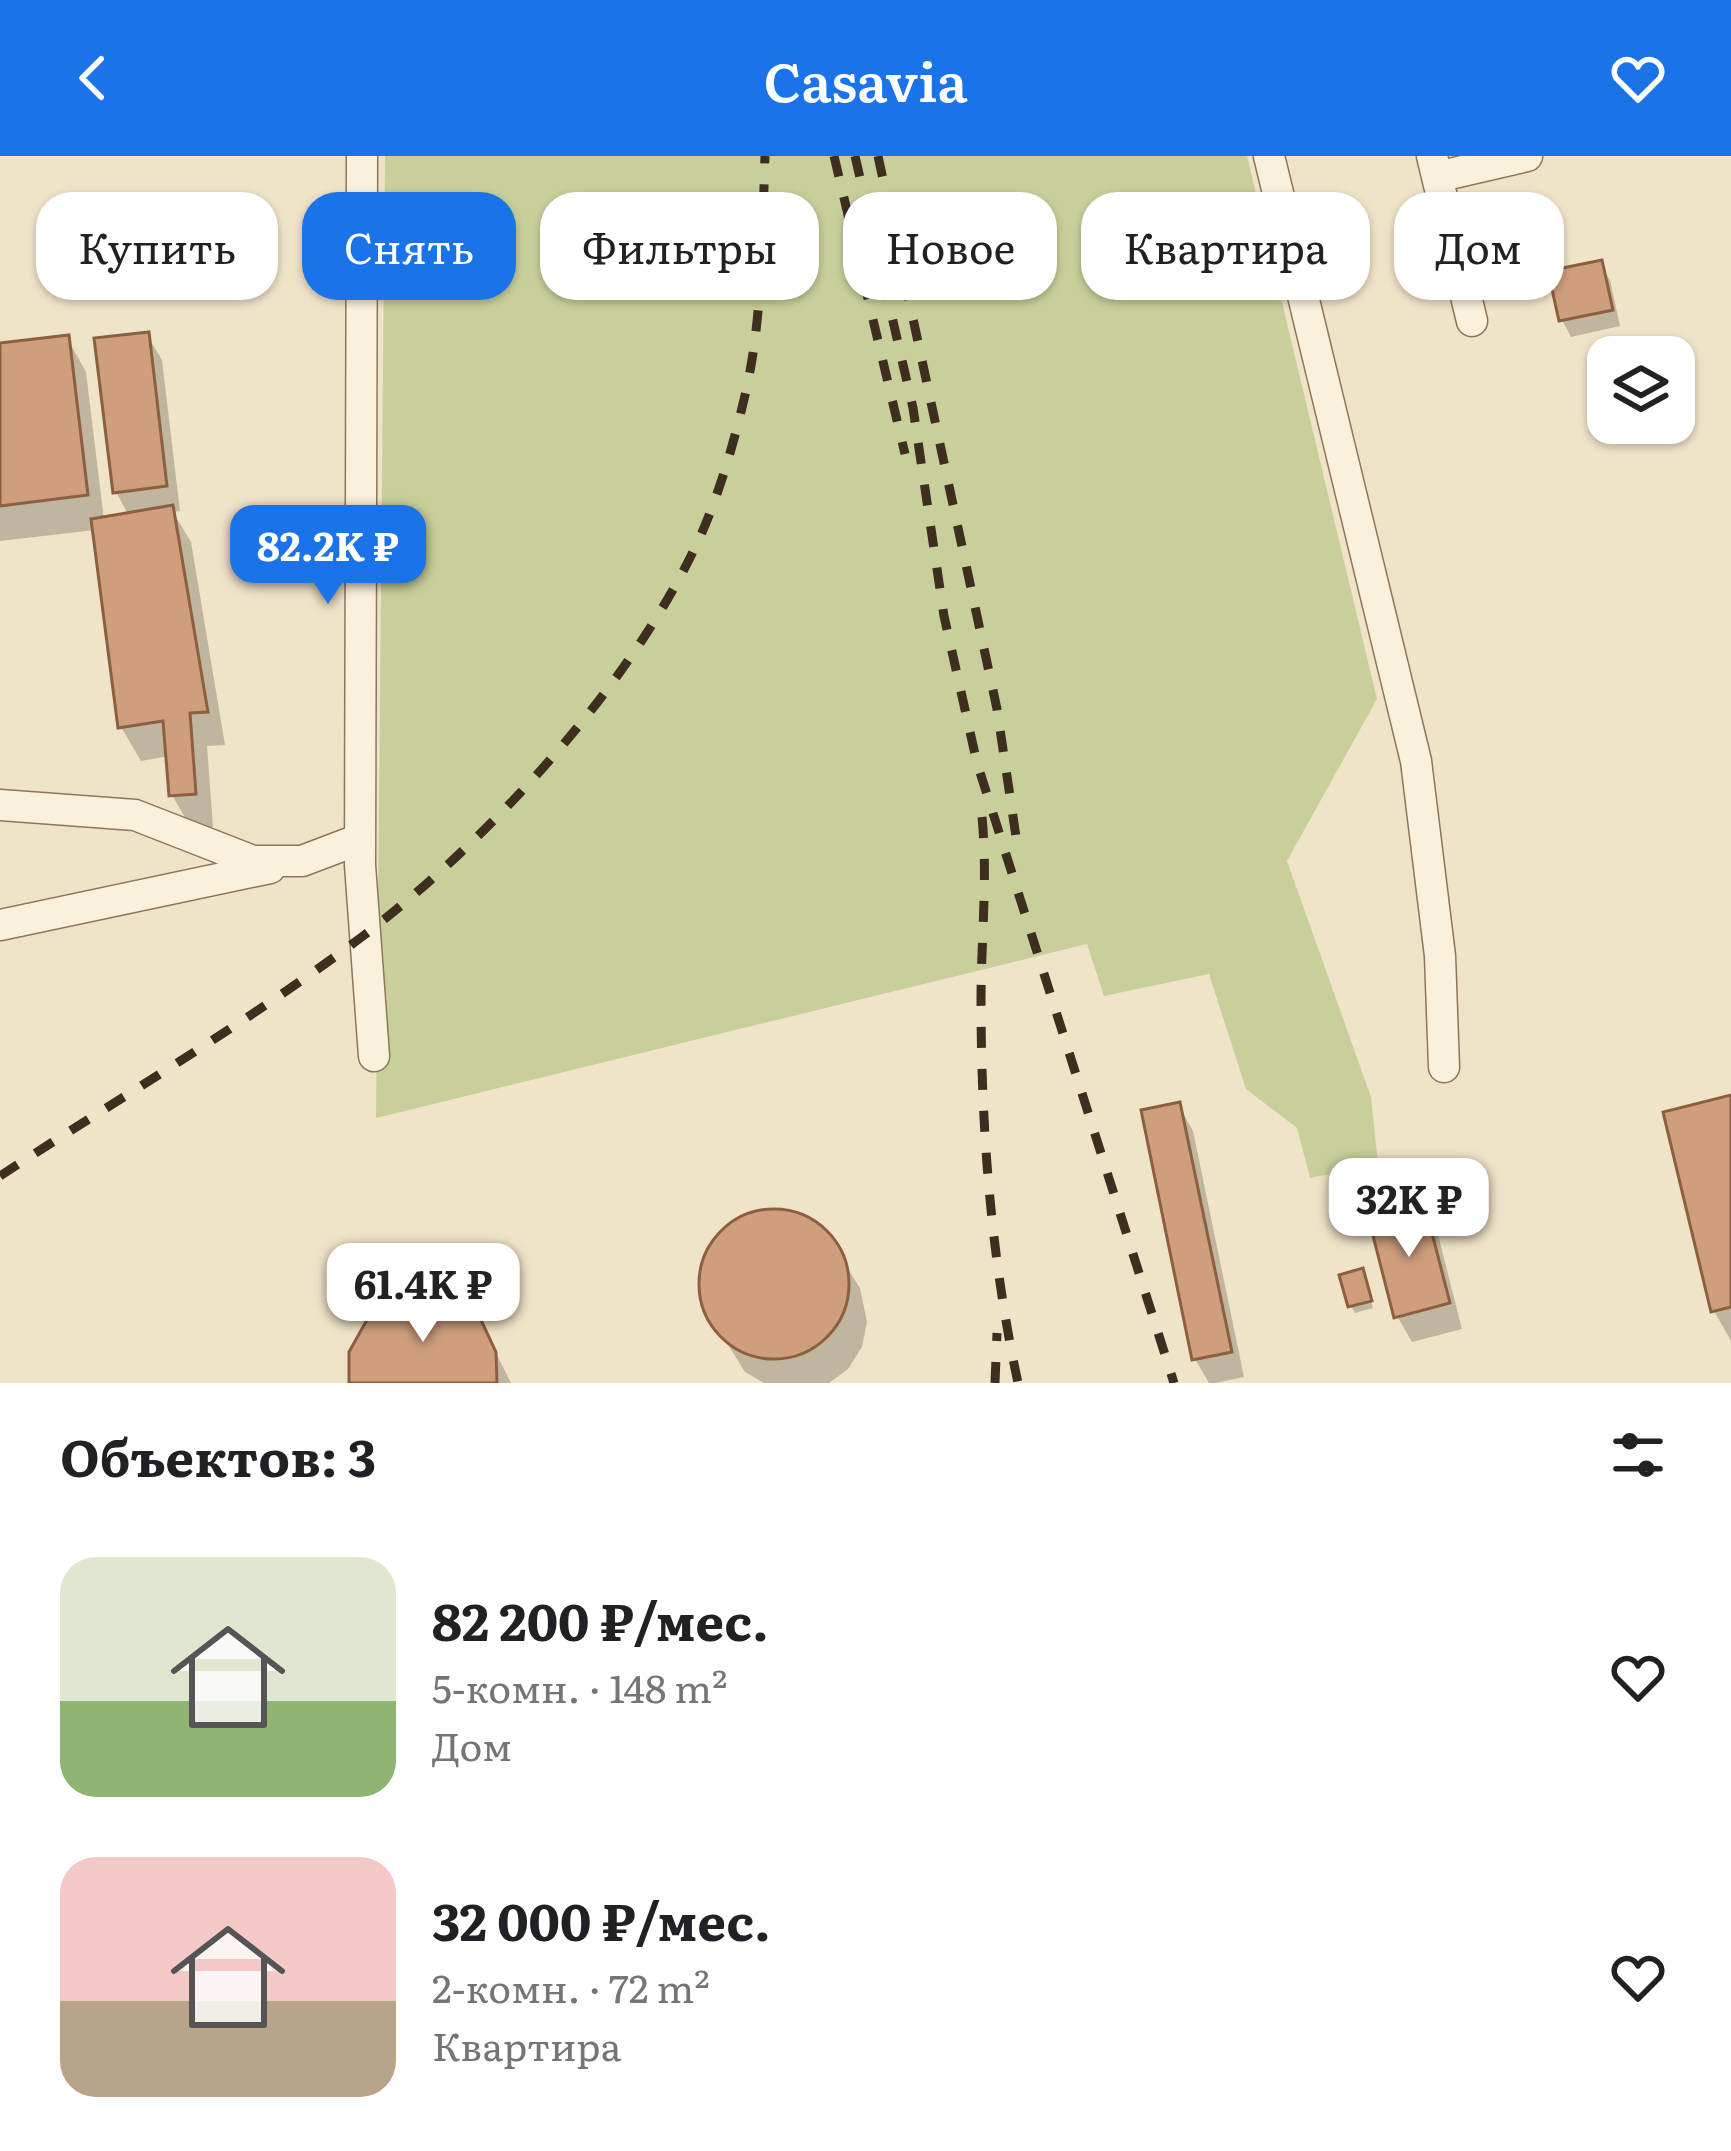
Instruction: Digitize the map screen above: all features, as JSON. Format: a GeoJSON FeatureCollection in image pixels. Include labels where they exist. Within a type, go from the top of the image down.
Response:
{"type":"FeatureCollection","features":[{"type":"Feature","properties":{"kind":"street"},"geometry":{"type":"LineString","coordinates":[[362,156],[360,838],[374,1056]]}},
{"type":"Feature","properties":{"kind":"street"},"geometry":{"type":"LineString","coordinates":[[1269,156],[1416,760],[1440,956],[1444,1067]]}},
{"type":"Feature","properties":{"kind":"street"},"geometry":{"type":"LineString","coordinates":[[1472,321],[1434,167],[1528,156]]}},
{"type":"Feature","properties":{"kind":"street"},"geometry":{"type":"LineString","coordinates":[[0,805],[135,815],[253,861],[302,861]]}},
{"type":"Feature","properties":{"kind":"street"},"geometry":{"type":"LineString","coordinates":[[0,926],[302,861],[360,838]]}},
{"type":"Feature","properties":{"kind":"green space"},"geometry":{"type":"Polygon","coordinates":[[[385,156],[1247,156],[1256,192],[1081,192],[1081,300],[1281,300],[1377,699],[1287,861],[1371,1097],[1378,1164],[1310,1178],[1297,1128],[1246,1089],[1209,974],[1104,996],[1087,944],[376,1118],[384,300],[516,300],[516,192],[385,192],[385,156]]]}},
{"type":"Feature","properties":{"kind":"building"},"geometry":{"type":"Polygon","coordinates":[[[1602,260],[1613,310],[1559,321],[1554,300],[1564,300],[1564,268],[1602,260]]]}},
{"type":"Feature","properties":{"kind":"building"},"geometry":{"type":"Polygon","coordinates":[[[149,332],[167,486],[113,493],[94,338],[149,332]]]}},
{"type":"Feature","properties":{"kind":"building"},"geometry":{"type":"Polygon","coordinates":[[[69,335],[88,495],[0,506],[0,343],[69,335]]]}},
{"type":"Feature","properties":{"kind":"building"},"geometry":{"type":"Polygon","coordinates":[[[173,505],[208,712],[190,713],[196,794],[169,796],[163,721],[118,728],[91,519],[173,505]]]}},
{"type":"Feature","properties":{"kind":"building"},"geometry":{"type":"Polygon","coordinates":[[[1731,1095],[1731,1307],[1711,1312],[1663,1112],[1731,1095]]]}},
{"type":"Feature","properties":{"kind":"building"},"geometry":{"type":"Polygon","coordinates":[[[1180,1102],[1232,1352],[1192,1360],[1141,1110],[1180,1102]]]}},
{"type":"Feature","properties":{"kind":"building"},"geometry":{"type":"Polygon","coordinates":[[[1424,1202],[1450,1303],[1394,1318],[1368,1216],[1424,1202]]]}},
{"type":"Feature","properties":{"kind":"building"},"geometry":{"type":"Polygon","coordinates":[[[774,1209],[803,1215],[827,1231],[843,1255],[849,1284],[843,1313],[827,1337],[803,1353],[774,1359],[745,1353],[721,1337],[705,1313],[699,1284],[705,1255],[721,1231],[745,1215],[774,1209]]]}},
{"type":"Feature","properties":{"kind":"building"},"geometry":{"type":"Polygon","coordinates":[[[1363,1268],[1372,1301],[1348,1307],[1339,1275],[1363,1268]]]}},
{"type":"Feature","properties":{"kind":"building"},"geometry":{"type":"Polygon","coordinates":[[[429,1293],[460,1303],[481,1320],[496,1352],[497,1383],[349,1383],[349,1352],[368,1318],[391,1301],[429,1293]]]}},
{"type":"Feature","properties":{"kind":"railway"},"geometry":{"type":"LineString","coordinates":[[0,1176],[229,1029],[363,936],[508,806],[597,702],[671,592],[700,537],[726,465],[756,333],[765,156]]}},
{"type":"Feature","properties":{"kind":"railway"},"geometry":{"type":"LineString","coordinates":[[834,156],[905,454]]}},
{"type":"Feature","properties":{"kind":"railway"},"geometry":{"type":"LineString","coordinates":[[855,156],[913,408],[944,616],[977,763],[1174,1383]]}},
{"type":"Feature","properties":{"kind":"railway"},"geometry":{"type":"LineString","coordinates":[[878,156],[997,709],[1018,850]]}},
{"type":"Feature","properties":{"kind":"railway"},"geometry":{"type":"LineString","coordinates":[[982,817],[981,1048],[986,1144],[994,1241],[1018,1383]]}},
{"type":"Feature","properties":{"kind":"railway"},"geometry":{"type":"LineString","coordinates":[[995,1383],[997,1333]]}}]}
